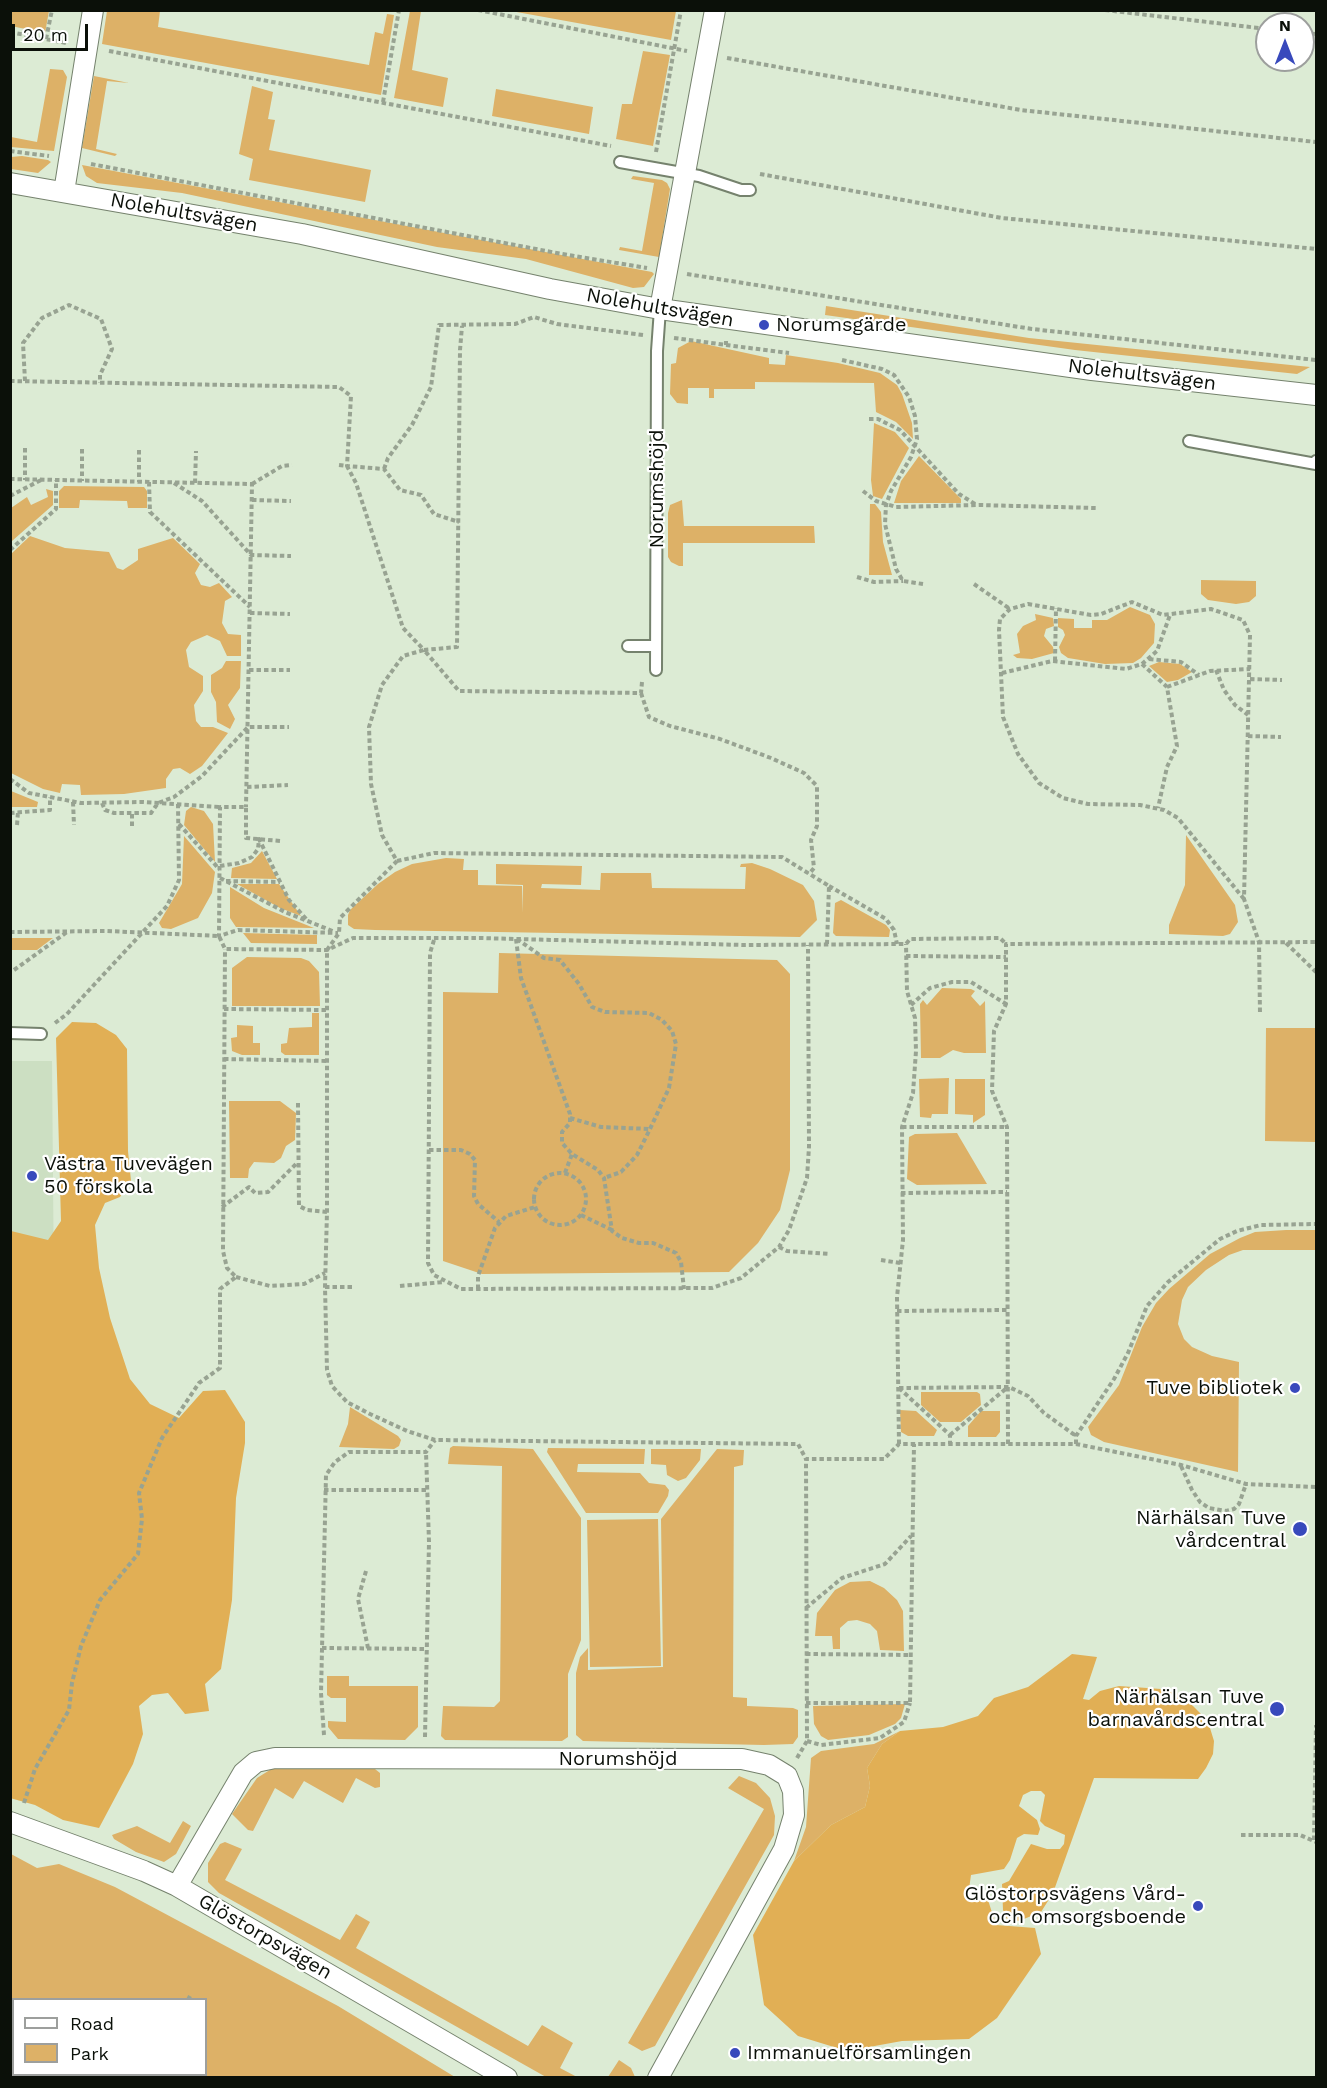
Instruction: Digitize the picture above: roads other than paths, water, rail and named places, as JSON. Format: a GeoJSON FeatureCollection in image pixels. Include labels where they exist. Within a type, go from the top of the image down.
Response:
{"type":"FeatureCollection","features":[{"type":"Feature","properties":{"kind":"street"},"geometry":{"type":"LineString","coordinates":[[64,192],[93,10]]}},
{"type":"Feature","properties":{"kind":"street"},"geometry":{"type":"LineString","coordinates":[[660,309],[716,10]]}},
{"type":"Feature","properties":{"kind":"street","name":"Nolehultsvägen"},"geometry":{"type":"LineString","coordinates":[[10,183],[302,234],[550,289],[660,309],[1092,370],[1317,395]]}},
{"type":"Feature","properties":{"kind":"street","name":"Norumshöjd"},"geometry":{"type":"LineString","coordinates":[[177,1886],[243,1773],[256,1762],[275,1758],[742,1759],[769,1765],[787,1776],[794,1791],[794,1815],[784,1849],[658,2078]]}},
{"type":"Feature","properties":{"kind":"street","name":"Glöstorpsvägen"},"geometry":{"type":"LineString","coordinates":[[16,1816],[177,1886],[507,2078]]}},
{"type":"Feature","properties":{"kind":"lane"},"geometry":{"type":"LineString","coordinates":[[620,162],[687,174],[741,190],[750,190]]}},
{"type":"Feature","properties":{"kind":"lane","name":"Norumshöjd"},"geometry":{"type":"LineString","coordinates":[[656,670],[657,338],[660,309]]}},
{"type":"Feature","properties":{"kind":"lane"},"geometry":{"type":"LineString","coordinates":[[1189,441],[1316,463]]}},
{"type":"Feature","properties":{"kind":"lane"},"geometry":{"type":"LineString","coordinates":[[628,646],[656,646]]}},
{"type":"Feature","properties":{"kind":"lane"},"geometry":{"type":"LineString","coordinates":[[10,1033],[41,1034]]}},
{"type":"Feature","properties":{"kind":"place","name":"Norumsgärde"},"geometry":{"type":"Point","coordinates":[764,325]}},
{"type":"Feature","properties":{"kind":"place","name":"Västra Tuvevägen 50 förskola"},"geometry":{"type":"Point","coordinates":[32,1176]}},
{"type":"Feature","properties":{"kind":"place","name":"Tuve bibliotek"},"geometry":{"type":"Point","coordinates":[1295,1388]}},
{"type":"Feature","properties":{"kind":"place","name":"Närhälsan Tuve vårdcentral"},"geometry":{"type":"Point","coordinates":[1300,1529]}},
{"type":"Feature","properties":{"kind":"place","name":"Närhälsan Tuve barnavårdscentral"},"geometry":{"type":"Point","coordinates":[1277,1709]}},
{"type":"Feature","properties":{"kind":"place","name":"Glöstorpsvägens Vård- och omsorgsboende"},"geometry":{"type":"Point","coordinates":[1198,1906]}},
{"type":"Feature","properties":{"kind":"place","name":"Immanuelförsamlingen"},"geometry":{"type":"Point","coordinates":[735,2053]}}]}
